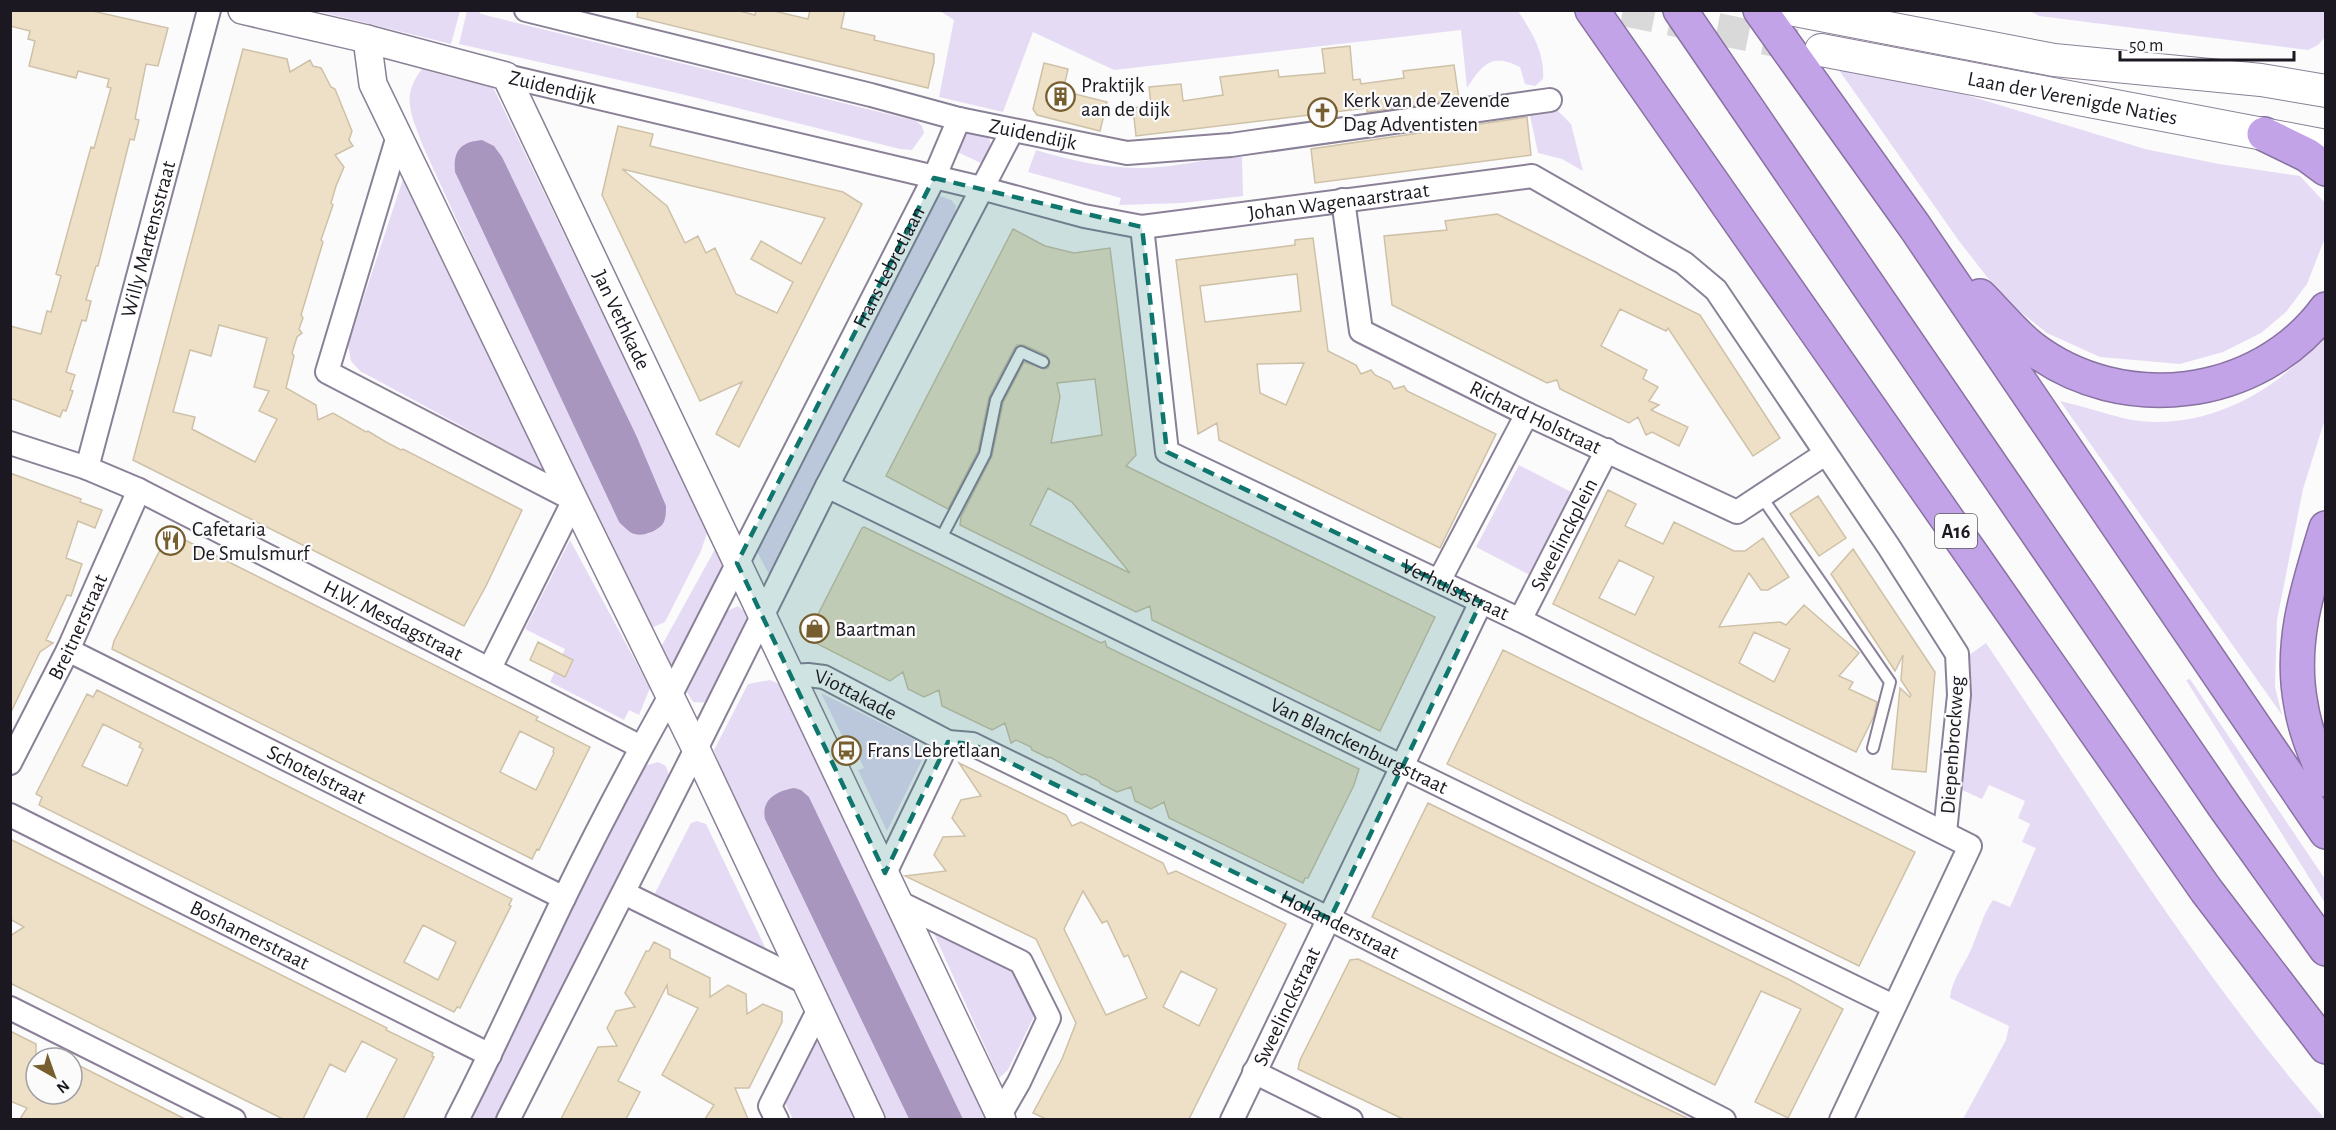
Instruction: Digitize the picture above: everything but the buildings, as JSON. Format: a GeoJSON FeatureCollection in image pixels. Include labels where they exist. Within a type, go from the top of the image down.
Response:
{"type":"FeatureCollection","features":[{"type":"Feature","properties":{"kind":"highway","name":"A16"},"geometry":{"type":"LineString","coordinates":[[1592,10],[2206,890],[2325,1047]]}},
{"type":"Feature","properties":{"kind":"highway"},"geometry":{"type":"LineString","coordinates":[[1680,10],[2224,806],[2325,949]]}},
{"type":"Feature","properties":{"kind":"highway"},"geometry":{"type":"LineString","coordinates":[[1760,10],[1915,227],[2325,832]]}},
{"type":"Feature","properties":{"kind":"highway"},"geometry":{"type":"LineString","coordinates":[[2264,134],[2307,155],[2325,169]]}},
{"type":"Feature","properties":{"kind":"highway"},"geometry":{"type":"LineString","coordinates":[[1915,227],[2031,347],[2056,363],[2094,381],[2129,390],[2170,392],[2212,385],[2254,369],[2290,345],[2316,322],[2325,309]]}},
{"type":"Feature","properties":{"kind":"highway"},"geometry":{"type":"LineString","coordinates":[[2325,528],[2301,615],[2297,662],[2301,706],[2310,740],[2325,780]]}},
{"type":"Feature","properties":{"kind":"main road","name":"Laan der Verenigde Naties"},"geometry":{"type":"LineString","coordinates":[[1795,10],[2054,60],[2319,84]]}},
{"type":"Feature","properties":{"kind":"main road","name":"Laan der Verenigde Naties"},"geometry":{"type":"LineString","coordinates":[[1821,50],[2325,146]]}},
{"type":"Feature","properties":{"kind":"street","name":"Willy Martensstraat"},"geometry":{"type":"LineString","coordinates":[[87,468],[209,10]]}},
{"type":"Feature","properties":{"kind":"street","name":"Zuidendijk"},"geometry":{"type":"LineString","coordinates":[[242,10],[368,39],[506,76],[934,178]]}},
{"type":"Feature","properties":{"kind":"street","name":"Zuidendijk"},"geometry":{"type":"LineString","coordinates":[[526,10],[959,119],[1127,153],[1231,145],[1550,100]]}},
{"type":"Feature","properties":{"kind":"street"},"geometry":{"type":"LineString","coordinates":[[368,39],[373,84],[696,749],[870,1119]]}},
{"type":"Feature","properties":{"kind":"street","name":"Jan Vethkade"},"geometry":{"type":"LineString","coordinates":[[506,76],[737,563]]}},
{"type":"Feature","properties":{"kind":"street","name":"Frans Lebretlaan"},"geometry":{"type":"LineString","coordinates":[[457,1119],[490,1055],[564,898],[641,747],[670,696],[934,178],[959,119]]}},
{"type":"Feature","properties":{"kind":"street"},"geometry":{"type":"LineString","coordinates":[[508,1119],[624,893],[827,486],[1012,131]]}},
{"type":"Feature","properties":{"kind":"street"},"geometry":{"type":"LineString","coordinates":[[399,136],[327,372],[574,500]]}},
{"type":"Feature","properties":{"kind":"street","name":"Johan Wagenaarstraat"},"geometry":{"type":"LineString","coordinates":[[934,178],[981,188],[1084,216],[1142,227],[1532,176],[1684,263],[1716,290]]}},
{"type":"Feature","properties":{"kind":"street","name":"Richard Holstraat"},"geometry":{"type":"LineString","coordinates":[[1343,200],[1361,331],[1527,414],[1737,512],[1825,454]]}},
{"type":"Feature","properties":{"kind":"street","name":"Verhulststraat"},"geometry":{"type":"LineString","coordinates":[[1142,227],[1167,452],[1520,620],[1945,833]]}},
{"type":"Feature","properties":{"kind":"street","name":"Diepenbrockweg"},"geometry":{"type":"LineString","coordinates":[[1716,290],[1889,547],[1957,654],[1959,695],[1945,833],[1970,846],[1841,1119]]}},
{"type":"Feature","properties":{"kind":"street"},"geometry":{"type":"LineString","coordinates":[[1439,581],[1527,414]]}},
{"type":"Feature","properties":{"kind":"street","name":"H.W. Mesdagstraat"},"geometry":{"type":"LineString","coordinates":[[10,443],[87,468],[139,490],[641,747]]}},
{"type":"Feature","properties":{"kind":"street","name":"Sweelinckplein"},"geometry":{"type":"LineString","coordinates":[[1520,620],[1607,450]]}},
{"type":"Feature","properties":{"kind":"street","name":"Van Blanckenburgstraat"},"geometry":{"type":"LineString","coordinates":[[827,486],[1893,1006]]}},
{"type":"Feature","properties":{"kind":"street","name":"Breitnerstraat"},"geometry":{"type":"LineString","coordinates":[[10,763],[68,650],[139,490]]}},
{"type":"Feature","properties":{"kind":"street"},"geometry":{"type":"LineString","coordinates":[[490,668],[574,500]]}},
{"type":"Feature","properties":{"kind":"street","name":"Viottakade"},"geometry":{"type":"LineString","coordinates":[[737,563],[1001,1117]]}},
{"type":"Feature","properties":{"kind":"street","name":"Sweelinckstraat"},"geometry":{"type":"LineString","coordinates":[[1232,1119],[1482,602]]}},
{"type":"Feature","properties":{"kind":"street","name":"Schotelstraat"},"geometry":{"type":"LineString","coordinates":[[68,650],[564,898]]}},
{"type":"Feature","properties":{"kind":"street","name":"Viottakade"},"geometry":{"type":"LineString","coordinates":[[790,676],[824,676],[948,742]]}},
{"type":"Feature","properties":{"kind":"street"},"geometry":{"type":"LineString","coordinates":[[885,873],[948,742]]}},
{"type":"Feature","properties":{"kind":"street","name":"Hollanderstraat"},"geometry":{"type":"LineString","coordinates":[[948,742],[972,744],[1330,920],[1725,1119]]}},
{"type":"Feature","properties":{"kind":"street","name":"Boshamerstraat"},"geometry":{"type":"LineString","coordinates":[[10,815],[490,1055]]}},
{"type":"Feature","properties":{"kind":"street"},"geometry":{"type":"LineString","coordinates":[[624,893],[805,982]]}},
{"type":"Feature","properties":{"kind":"street","name":"Viottakade"},"geometry":{"type":"LineString","coordinates":[[898,902],[1021,962],[1049,1018],[1001,1117]]}},
{"type":"Feature","properties":{"kind":"street"},"geometry":{"type":"LineString","coordinates":[[10,1008],[234,1119]]}},
{"type":"Feature","properties":{"kind":"street"},"geometry":{"type":"LineString","coordinates":[[777,1119],[770,1106],[819,1009]]}},
{"type":"Feature","properties":{"kind":"street"},"geometry":{"type":"LineString","coordinates":[[1254,1072],[1351,1119]]}},
{"type":"Feature","properties":{"kind":"lane"},"geometry":{"type":"LineString","coordinates":[[940,540],[985,454],[996,400],[1021,352],[1043,362]]}},
{"type":"Feature","properties":{"kind":"lane"},"geometry":{"type":"LineString","coordinates":[[1761,496],[1890,682],[1873,748]]}},
{"type":"Feature","properties":{"kind":"highlighted area"},"geometry":{"type":"Polygon","coordinates":[[[934,178],[1142,227],[1167,452],[1481,602],[1330,919],[972,744],[948,742],[885,873],[737,563],[934,178]]]}},
{"type":"Feature","properties":{"kind":"shaded area"},"geometry":{"type":"Polygon","coordinates":[[[460,10],[451,44],[317,11],[460,10]]]}},
{"type":"Feature","properties":{"kind":"shaded area"},"geometry":{"type":"Polygon","coordinates":[[[467,11],[479,11],[481,14],[916,121],[922,126],[924,133],[912,150],[900,149],[677,93],[459,44],[467,11]]]}},
{"type":"Feature","properties":{"kind":"shaded area"},"geometry":{"type":"Polygon","coordinates":[[[940,11],[1518,11],[1533,35],[1540,52],[1543,79],[1535,86],[1525,84],[1520,67],[1495,61],[1483,67],[1467,88],[1461,30],[1114,70],[1033,32],[1003,112],[939,97],[954,20],[940,11]]]}},
{"type":"Feature","properties":{"kind":"shaded area"},"geometry":{"type":"Polygon","coordinates":[[[2030,11],[2325,11],[2325,37],[2318,45],[2308,50],[2039,16],[2030,11]]]}},
{"type":"Feature","properties":{"kind":"shaded area"},"geometry":{"type":"Polygon","coordinates":[[[1834,63],[1920,81],[2145,149],[2219,164],[2300,176],[2325,203],[2325,238],[2307,284],[2286,312],[2261,333],[2223,352],[2180,364],[2100,357],[2047,333],[2005,300],[1959,241],[1834,63]]]}},
{"type":"Feature","properties":{"kind":"shaded area"},"geometry":{"type":"Polygon","coordinates":[[[422,69],[453,78],[492,85],[693,501],[707,533],[701,551],[665,622],[649,629],[531,383],[422,144],[410,106],[411,88],[422,69]],[[455,172],[619,522],[633,532],[651,533],[636,435],[603,371],[455,172]]]}},
{"type":"Feature","properties":{"kind":"shaded area"},"geometry":{"type":"Polygon","coordinates":[[[1553,106],[1571,124],[1583,171],[1562,159],[1538,153],[1529,111],[1553,106]]]}},
{"type":"Feature","properties":{"kind":"shaded area"},"geometry":{"type":"Polygon","coordinates":[[[970,131],[987,136],[989,139],[990,150],[983,164],[953,150],[962,133],[970,131]]]}},
{"type":"Feature","properties":{"kind":"shaded area"},"geometry":{"type":"Polygon","coordinates":[[[482,140],[494,146],[502,157],[636,435],[666,506],[663,523],[651,532],[642,535],[634,534],[619,522],[455,172],[455,158],[460,149],[464,145],[482,140]]]}},
{"type":"Feature","properties":{"kind":"shaded area"},"geometry":{"type":"Polygon","coordinates":[[[1036,150],[1081,162],[1128,168],[1180,165],[1242,157],[1243,196],[1182,203],[1119,205],[1121,198],[1028,172],[1036,150]]]}},
{"type":"Feature","properties":{"kind":"shaded area"},"geometry":{"type":"Polygon","coordinates":[[[405,173],[543,470],[360,371],[351,361],[348,345],[405,173]]]}},
{"type":"Feature","properties":{"kind":"shaded area"},"geometry":{"type":"Polygon","coordinates":[[[940,196],[951,200],[956,206],[954,221],[770,576],[756,550],[933,198],[940,196]]]}},
{"type":"Feature","properties":{"kind":"shaded area"},"geometry":{"type":"Polygon","coordinates":[[[2325,329],[2325,419],[2303,489],[2277,620],[2275,687],[2282,715],[2060,401],[2127,419],[2155,422],[2184,420],[2212,413],[2265,388],[2288,371],[2325,329]]]}},
{"type":"Feature","properties":{"kind":"shaded area"},"geometry":{"type":"Polygon","coordinates":[[[1519,465],[1573,493],[1530,575],[1476,547],[1519,465]]]}},
{"type":"Feature","properties":{"kind":"shaded area"},"geometry":{"type":"Polygon","coordinates":[[[570,540],[650,688],[639,715],[629,710],[624,720],[550,682],[565,649],[525,629],[570,540]]]}},
{"type":"Feature","properties":{"kind":"shaded area"},"geometry":{"type":"Polygon","coordinates":[[[719,542],[725,564],[671,668],[656,656],[719,542]]]}},
{"type":"Feature","properties":{"kind":"shaded area"},"geometry":{"type":"Polygon","coordinates":[[[738,606],[752,618],[710,703],[693,702],[687,692],[727,611],[738,606]]]}},
{"type":"Feature","properties":{"kind":"shaded area"},"geometry":{"type":"Polygon","coordinates":[[[1986,643],[2107,826],[2190,946],[2278,1063],[2325,1119],[1963,1119],[2006,1040],[2009,1026],[1950,998],[1951,991],[1990,905],[1993,900],[2010,907],[2036,848],[2022,842],[2030,824],[2018,818],[2025,801],[1989,785],[1982,799],[1958,788],[1965,658],[1986,643]]]}},
{"type":"Feature","properties":{"kind":"shaded area"},"geometry":{"type":"Polygon","coordinates":[[[2190,679],[2325,879],[2325,903],[2186,680],[2190,679]]]}},
{"type":"Feature","properties":{"kind":"shaded area"},"geometry":{"type":"Polygon","coordinates":[[[770,680],[781,685],[992,1119],[963,1119],[809,797],[768,826],[909,1119],[887,1119],[731,792],[714,750],[748,684],[770,680]]]}},
{"type":"Feature","properties":{"kind":"shaded area"},"geometry":{"type":"Polygon","coordinates":[[[821,693],[917,741],[920,746],[922,760],[887,831],[858,770],[864,768],[855,750],[850,752],[821,693]]]}},
{"type":"Feature","properties":{"kind":"shaded area"},"geometry":{"type":"Polygon","coordinates":[[[658,762],[666,766],[670,778],[498,1119],[463,1120],[644,766],[658,762]]]}},
{"type":"Feature","properties":{"kind":"shaded area"},"geometry":{"type":"Polygon","coordinates":[[[794,788],[801,790],[809,797],[963,1119],[909,1119],[765,819],[765,806],[768,801],[782,791],[794,788]]]}},
{"type":"Feature","properties":{"kind":"shaded area"},"geometry":{"type":"Polygon","coordinates":[[[697,821],[706,824],[765,947],[762,951],[653,897],[691,823],[697,821]]]}},
{"type":"Feature","properties":{"kind":"shaded area"},"geometry":{"type":"Polygon","coordinates":[[[931,927],[1014,968],[1037,1010],[1008,1070],[999,1078],[931,927]]]}},
{"type":"Feature","properties":{"kind":"shaded area"},"geometry":{"type":"Polygon","coordinates":[[[819,1034],[859,1119],[793,1119],[784,1101],[819,1034]]]}},
{"type":"Feature","properties":{"kind":"tunnel"},"geometry":{"type":"LineString","coordinates":[[1623,10],[1801,46]]}},
{"type":"Feature","properties":{"kind":"place","name":"Praktijk aan de dijk"},"geometry":{"type":"Point","coordinates":[1060,97]}},
{"type":"Feature","properties":{"kind":"place","name":"Kerk van de Zevende Dag Adventisten"},"geometry":{"type":"Point","coordinates":[1322,112]}},
{"type":"Feature","properties":{"kind":"place","name":"Cafetaria De Smulsmurf"},"geometry":{"type":"Point","coordinates":[171,541]}},
{"type":"Feature","properties":{"kind":"place","name":"Baartman"},"geometry":{"type":"Point","coordinates":[814,629]}},
{"type":"Feature","properties":{"kind":"place","name":"Frans Lebretlaan"},"geometry":{"type":"Point","coordinates":[846,750]}}]}
